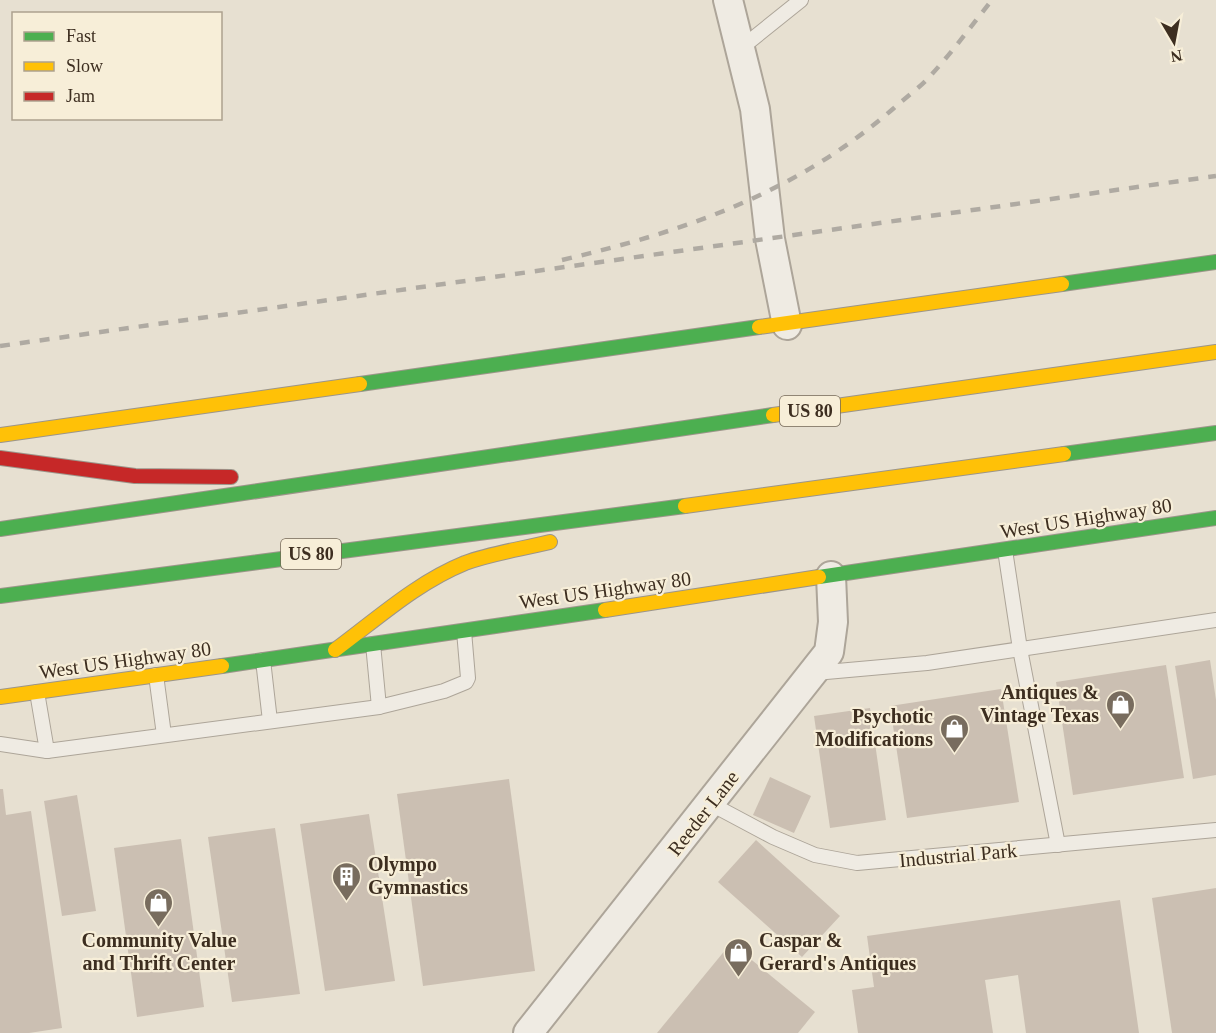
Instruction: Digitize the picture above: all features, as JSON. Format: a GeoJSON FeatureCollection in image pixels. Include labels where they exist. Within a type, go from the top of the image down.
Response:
{"type":"FeatureCollection","features":[{"type":"Feature","properties":{"kind":"main road"},"geometry":{"type":"LineString","coordinates":[[0,435],[787,325],[1216,262]]}},
{"type":"Feature","properties":{"kind":"main road","name":"US 80"},"geometry":{"type":"LineString","coordinates":[[0,529],[404,471],[610,438],[1216,352]]}},
{"type":"Feature","properties":{"kind":"main road","name":"US 80"},"geometry":{"type":"LineString","coordinates":[[0,596],[623,515],[1216,433]]}},
{"type":"Feature","properties":{"kind":"main road"},"geometry":{"type":"LineString","coordinates":[[0,458],[135,476],[188,479],[404,471]]}},
{"type":"Feature","properties":{"kind":"main road"},"geometry":{"type":"LineString","coordinates":[[583,534],[623,515]]}},
{"type":"Feature","properties":{"kind":"main road","name":"West US Highway 80"},"geometry":{"type":"LineString","coordinates":[[0,697],[336,650],[1216,518]]}},
{"type":"Feature","properties":{"kind":"main road"},"geometry":{"type":"LineString","coordinates":[[336,650],[443,574],[466,563],[562,539]]}},
{"type":"Feature","properties":{"kind":"street"},"geometry":{"type":"LineString","coordinates":[[728,0],[756,109],[770,239],[787,325]]}},
{"type":"Feature","properties":{"kind":"street","name":"Reeder Lane"},"geometry":{"type":"LineString","coordinates":[[528,1033],[829,652],[834,622],[831,576]]}},
{"type":"Feature","properties":{"kind":"lane"},"geometry":{"type":"LineString","coordinates":[[740,49],[801,0]]}},
{"type":"Feature","properties":{"kind":"lane"},"geometry":{"type":"LineString","coordinates":[[1005,550],[1020,649],[1058,845]]}},
{"type":"Feature","properties":{"kind":"lane"},"geometry":{"type":"LineString","coordinates":[[812,674],[927,663],[1216,620]]}},
{"type":"Feature","properties":{"kind":"lane"},"geometry":{"type":"LineString","coordinates":[[0,744],[47,751],[379,707],[451,689],[466,682],[468,678],[464,631]]}},
{"type":"Feature","properties":{"kind":"lane"},"geometry":{"type":"LineString","coordinates":[[373,644],[379,707]]}},
{"type":"Feature","properties":{"kind":"lane"},"geometry":{"type":"LineString","coordinates":[[263,660],[270,721]]}},
{"type":"Feature","properties":{"kind":"lane"},"geometry":{"type":"LineString","coordinates":[[156,675],[164,735]]}},
{"type":"Feature","properties":{"kind":"lane"},"geometry":{"type":"LineString","coordinates":[[37,692],[47,751]]}},
{"type":"Feature","properties":{"kind":"lane","name":"Industrial Park"},"geometry":{"type":"LineString","coordinates":[[711,804],[773,837],[815,855],[857,863],[1216,830]]}},
{"type":"Feature","properties":{"kind":"building"},"geometry":{"type":"Polygon","coordinates":[[[1210,660],[1216,700],[1216,775],[1193,779],[1175,666],[1210,660]]]}},
{"type":"Feature","properties":{"kind":"building","name":"Antiques & Vintage Texas"},"geometry":{"type":"Polygon","coordinates":[[[1166,665],[1184,778],[1073,795],[1056,682],[1166,665]]]}},
{"type":"Feature","properties":{"kind":"building","name":"Psychotic Modifications"},"geometry":{"type":"Polygon","coordinates":[[[1001,689],[1019,802],[907,818],[890,706],[1001,689]]]}},
{"type":"Feature","properties":{"kind":"building"},"geometry":{"type":"Polygon","coordinates":[[[870,708],[886,820],[830,828],[814,716],[870,708]]]}},
{"type":"Feature","properties":{"kind":"building"},"geometry":{"type":"Polygon","coordinates":[[[770,777],[811,796],[794,833],[753,815],[770,777]]]}},
{"type":"Feature","properties":{"kind":"building"},"geometry":{"type":"Polygon","coordinates":[[[509,779],[535,971],[423,986],[397,794],[509,779]]]}},
{"type":"Feature","properties":{"kind":"building"},"geometry":{"type":"Polygon","coordinates":[[[0,789],[3,789],[6,815],[31,811],[62,1028],[29,1033],[0,1033],[0,789]]]}},
{"type":"Feature","properties":{"kind":"building"},"geometry":{"type":"Polygon","coordinates":[[[77,795],[96,911],[62,916],[44,801],[77,795]]]}},
{"type":"Feature","properties":{"kind":"building","name":"Olympo Gymnastics"},"geometry":{"type":"Polygon","coordinates":[[[369,814],[395,981],[325,991],[300,824],[369,814]]]}},
{"type":"Feature","properties":{"kind":"building"},"geometry":{"type":"Polygon","coordinates":[[[275,828],[300,994],[232,1002],[208,837],[275,828]]]}},
{"type":"Feature","properties":{"kind":"building","name":"Community Value and Thrift Center"},"geometry":{"type":"Polygon","coordinates":[[[181,839],[204,1007],[137,1017],[114,848],[181,839]]]}},
{"type":"Feature","properties":{"kind":"building"},"geometry":{"type":"Polygon","coordinates":[[[756,840],[840,916],[802,957],[718,882],[756,840]]]}},
{"type":"Feature","properties":{"kind":"building"},"geometry":{"type":"Polygon","coordinates":[[[1216,888],[1216,1033],[1172,1033],[1152,898],[1216,888]]]}},
{"type":"Feature","properties":{"kind":"building"},"geometry":{"type":"Polygon","coordinates":[[[1120,900],[1139,1033],[1026,1033],[1018,975],[985,980],[993,1033],[858,1033],[852,990],[874,987],[867,936],[1120,900]]]}},
{"type":"Feature","properties":{"kind":"building","name":"Caspar & Gerard's Antiques"},"geometry":{"type":"Polygon","coordinates":[[[731,943],[815,1012],[798,1033],[657,1033],[731,943]]]}},
{"type":"Feature","properties":{"kind":"railway"},"geometry":{"type":"LineString","coordinates":[[562,260],[608,249],[696,222],[779,186],[818,164],[857,138],[923,83],[992,0]]}},
{"type":"Feature","properties":{"kind":"railway"},"geometry":{"type":"LineString","coordinates":[[0,346],[1216,176]]}},
{"type":"Feature","properties":{"kind":"traffic: fast"},"geometry":{"type":"LineString","coordinates":[[1062,284],[1216,262]]}},
{"type":"Feature","properties":{"kind":"traffic: fast"},"geometry":{"type":"LineString","coordinates":[[360,384],[759,327]]}},
{"type":"Feature","properties":{"kind":"traffic: fast"},"geometry":{"type":"LineString","coordinates":[[0,529],[773,415]]}},
{"type":"Feature","properties":{"kind":"traffic: fast"},"geometry":{"type":"LineString","coordinates":[[1064,454],[1216,433]]}},
{"type":"Feature","properties":{"kind":"traffic: fast"},"geometry":{"type":"LineString","coordinates":[[0,596],[685,506]]}},
{"type":"Feature","properties":{"kind":"traffic: fast"},"geometry":{"type":"LineString","coordinates":[[819,577],[1216,518]]}},
{"type":"Feature","properties":{"kind":"traffic: fast"},"geometry":{"type":"LineString","coordinates":[[222,666],[605,610]]}},
{"type":"Feature","properties":{"kind":"traffic: slow"},"geometry":{"type":"LineString","coordinates":[[759,327],[1062,284]]}},
{"type":"Feature","properties":{"kind":"traffic: slow"},"geometry":{"type":"LineString","coordinates":[[773,415],[1216,352]]}},
{"type":"Feature","properties":{"kind":"traffic: slow"},"geometry":{"type":"LineString","coordinates":[[0,435],[360,384]]}},
{"type":"Feature","properties":{"kind":"traffic: slow"},"geometry":{"type":"LineString","coordinates":[[685,506],[1064,454]]}},
{"type":"Feature","properties":{"kind":"traffic: slow"},"geometry":{"type":"LineString","coordinates":[[335,650],[397,602],[447,571],[486,556],[550,542]]}},
{"type":"Feature","properties":{"kind":"traffic: slow"},"geometry":{"type":"LineString","coordinates":[[605,610],[819,577]]}},
{"type":"Feature","properties":{"kind":"traffic: slow"},"geometry":{"type":"LineString","coordinates":[[0,697],[222,666]]}},
{"type":"Feature","properties":{"kind":"traffic: jam"},"geometry":{"type":"LineString","coordinates":[[0,458],[135,476],[231,477]]}},
{"type":"Feature","properties":{"kind":"place","name":"Antiques & Vintage Texas"},"geometry":{"type":"Point","coordinates":[1120,730]}},
{"type":"Feature","properties":{"kind":"place","name":"Psychotic Modifications"},"geometry":{"type":"Point","coordinates":[954,754]}},
{"type":"Feature","properties":{"kind":"place","name":"Olympo Gymnastics"},"geometry":{"type":"Point","coordinates":[347,902]}},
{"type":"Feature","properties":{"kind":"place","name":"Community Value and Thrift Center"},"geometry":{"type":"Point","coordinates":[159,928]}},
{"type":"Feature","properties":{"kind":"place","name":"Caspar & Gerard's Antiques"},"geometry":{"type":"Point","coordinates":[738,978]}}]}
